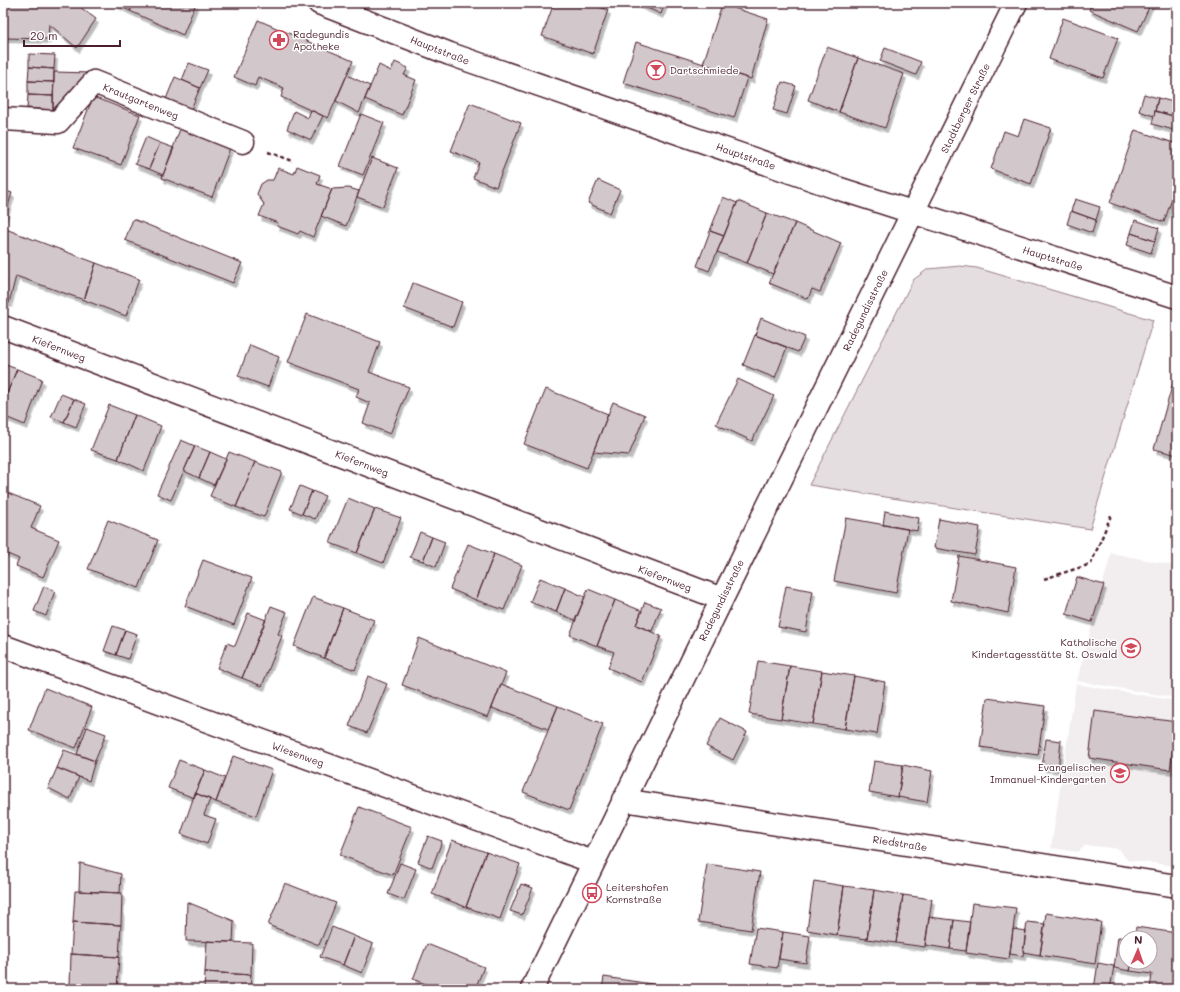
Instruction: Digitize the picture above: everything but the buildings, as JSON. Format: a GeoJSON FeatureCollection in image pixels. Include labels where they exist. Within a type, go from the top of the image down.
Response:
{"type":"FeatureCollection","features":[{"type":"Feature","properties":{"kind":"street","name":"Hauptstraße"},"geometry":{"type":"LineString","coordinates":[[319,3],[450,54],[913,213],[1177,297]]}},
{"type":"Feature","properties":{"kind":"street","name":"Stadtberger Straße"},"geometry":{"type":"LineString","coordinates":[[913,213],[1016,3]]}},
{"type":"Feature","properties":{"kind":"street","name":"Krautgartenweg"},"geometry":{"type":"LineString","coordinates":[[3,119],[58,122],[94,82],[243,142]]}},
{"type":"Feature","properties":{"kind":"street","name":"Radegundisstraße"},"geometry":{"type":"LineString","coordinates":[[532,989],[722,599],[913,213]]}},
{"type":"Feature","properties":{"kind":"street","name":"Kiefernweg"},"geometry":{"type":"LineString","coordinates":[[3,327],[722,599]]}},
{"type":"Feature","properties":{"kind":"street","name":"Wiesenweg"},"geometry":{"type":"LineString","coordinates":[[3,646],[593,862]]}},
{"type":"Feature","properties":{"kind":"street","name":"Riedstraße"},"geometry":{"type":"LineString","coordinates":[[624,800],[1177,886]]}},
{"type":"Feature","properties":{"kind":"path"},"geometry":{"type":"LineString","coordinates":[[1044,579],[1091,564],[1112,513]]}},
{"type":"Feature","properties":{"kind":"shaded area"},"geometry":{"type":"Polygon","coordinates":[[[960,266],[977,268],[1153,320],[1090,529],[809,485],[913,280],[928,269],[960,266]]]}},
{"type":"Feature","properties":{"kind":"shaded area","name":"Katholische Kindertagesstätte St. Oswald"},"geometry":{"type":"Polygon","coordinates":[[[1111,553],[1177,566],[1177,698],[1077,681],[1111,553]]]}},
{"type":"Feature","properties":{"kind":"shaded area","name":"Evangelischer Immanuel-Kindergarten"},"geometry":{"type":"Polygon","coordinates":[[[1076,684],[1177,701],[1177,866],[1127,860],[1119,849],[1086,845],[1078,852],[1051,848],[1076,684]]]}},
{"type":"Feature","properties":{"kind":"place","name":"Radegundis Apotheke"},"geometry":{"type":"Point","coordinates":[279,40]}},
{"type":"Feature","properties":{"kind":"place","name":"Dartschmiede"},"geometry":{"type":"Point","coordinates":[656,70]}},
{"type":"Feature","properties":{"kind":"place","name":"Katholische Kindertagesstätte St. Oswald"},"geometry":{"type":"Point","coordinates":[1131,648]}},
{"type":"Feature","properties":{"kind":"place","name":"Evangelischer Immanuel-Kindergarten"},"geometry":{"type":"Point","coordinates":[1120,773]}},
{"type":"Feature","properties":{"kind":"place","name":"Leitershofen Kornstraße"},"geometry":{"type":"Point","coordinates":[592,893]}}]}
